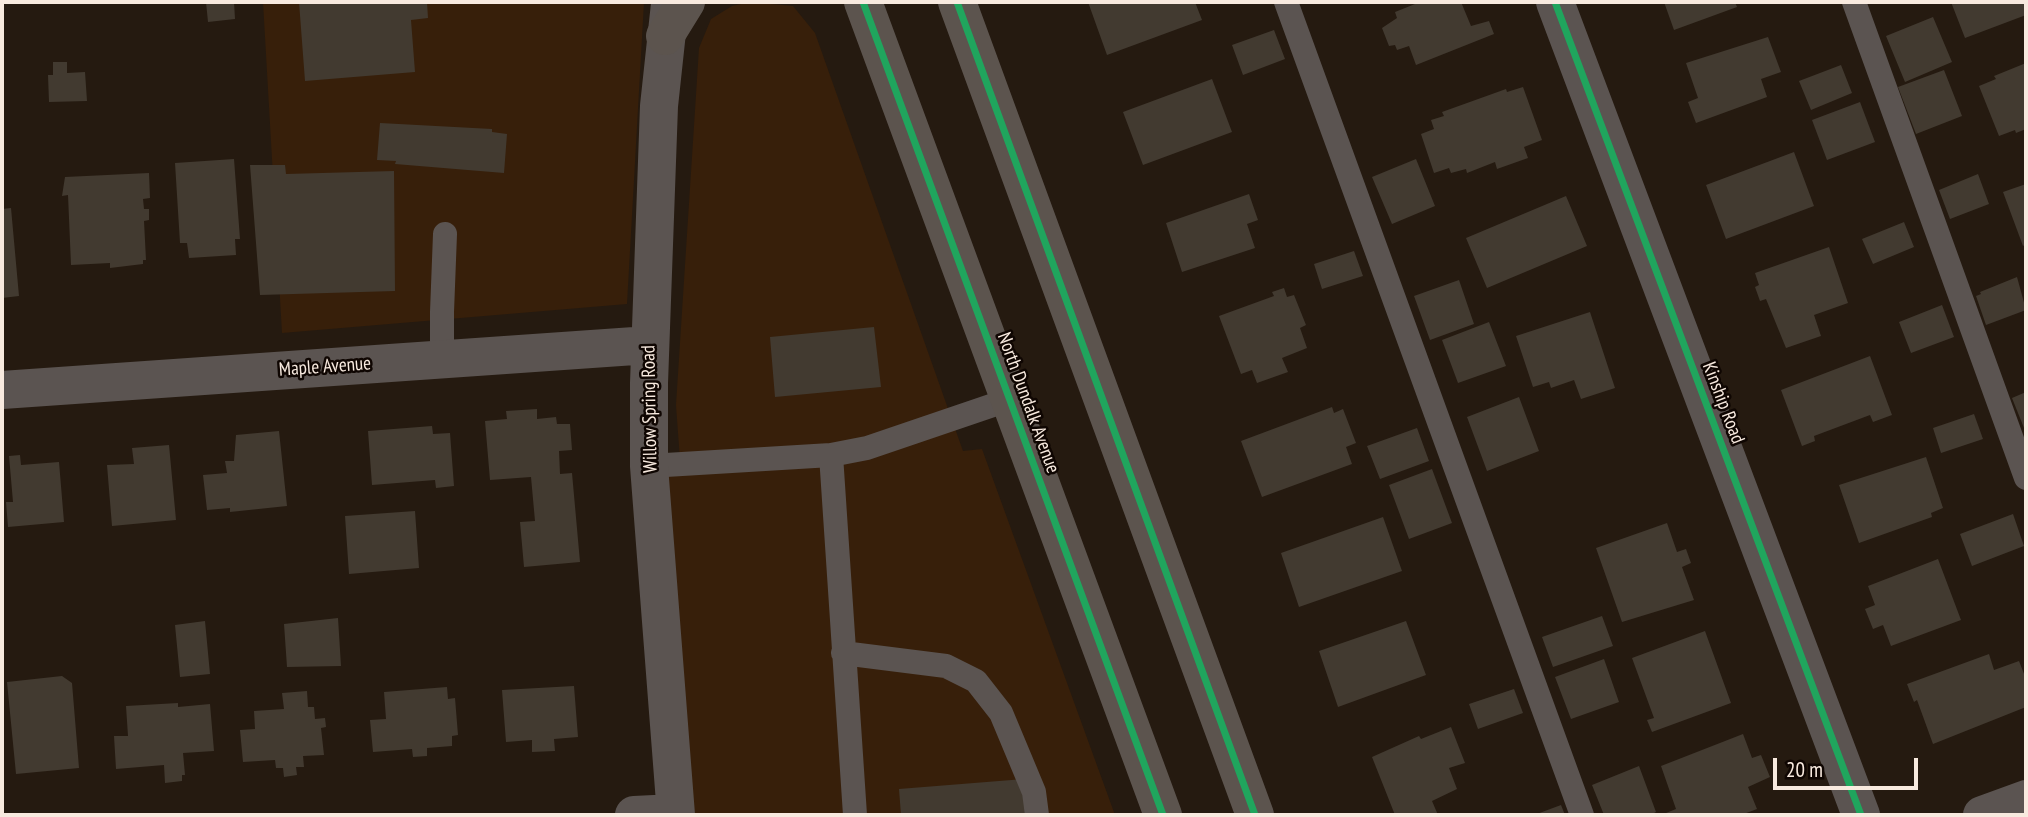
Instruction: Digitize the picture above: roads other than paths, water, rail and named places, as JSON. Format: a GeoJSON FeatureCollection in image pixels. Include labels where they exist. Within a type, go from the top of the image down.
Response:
{"type":"FeatureCollection","features":[{"type":"Feature","properties":{"kind":"main road"},"geometry":{"type":"LineString","coordinates":[[668,19],[686,2]]}},
{"type":"Feature","properties":{"kind":"main road","name":"North Dundalk Avenue"},"geometry":{"type":"LineString","coordinates":[[863,2],[1163,815]]}},
{"type":"Feature","properties":{"kind":"main road"},"geometry":{"type":"LineString","coordinates":[[957,2],[1255,815]]}},
{"type":"Feature","properties":{"kind":"street","name":"Kinship Road"},"geometry":{"type":"LineString","coordinates":[[1555,2],[1861,815]]}},
{"type":"Feature","properties":{"kind":"street","name":"Willow Spring Road"},"geometry":{"type":"LineString","coordinates":[[668,19],[659,106],[649,345],[649,466],[676,814]]}},
{"type":"Feature","properties":{"kind":"street","name":"Maple Avenue"},"geometry":{"type":"LineString","coordinates":[[2,390],[649,345]]}},
{"type":"Feature","properties":{"kind":"street"},"geometry":{"type":"LineString","coordinates":[[1982,815],[2026,799]]}},
{"type":"Feature","properties":{"kind":"street"},"geometry":{"type":"LineString","coordinates":[[634,815],[676,814]]}},
{"type":"Feature","properties":{"kind":"lane"},"geometry":{"type":"LineString","coordinates":[[1286,2],[1582,815]]}},
{"type":"Feature","properties":{"kind":"lane"},"geometry":{"type":"LineString","coordinates":[[1853,2],[2026,478]]}},
{"type":"Feature","properties":{"kind":"lane"},"geometry":{"type":"LineString","coordinates":[[442,359],[445,234]]}},
{"type":"Feature","properties":{"kind":"lane"},"geometry":{"type":"LineString","coordinates":[[649,466],[831,455],[867,448],[1010,399]]}},
{"type":"Feature","properties":{"kind":"lane"},"geometry":{"type":"LineString","coordinates":[[831,455],[855,815]]}},
{"type":"Feature","properties":{"kind":"lane"},"geometry":{"type":"LineString","coordinates":[[843,653],[946,666],[975,681],[1000,713],[1034,792],[1037,815]]}}]}
